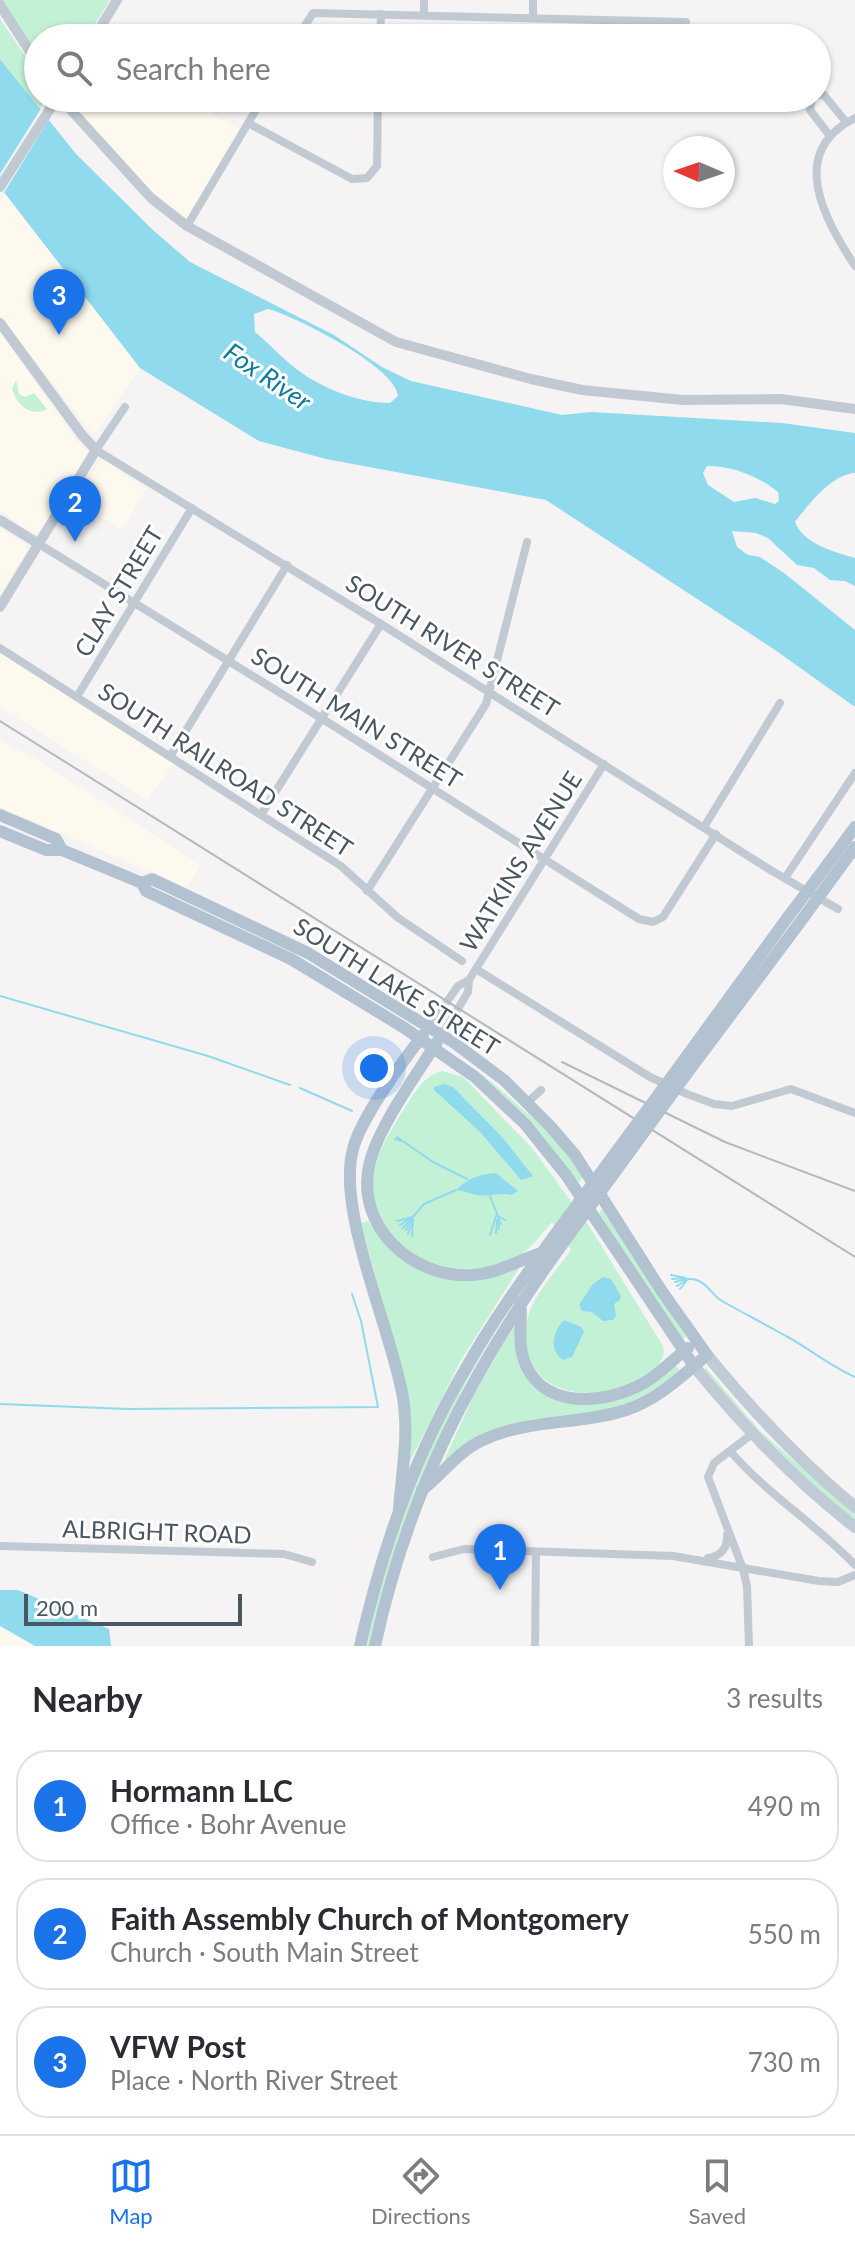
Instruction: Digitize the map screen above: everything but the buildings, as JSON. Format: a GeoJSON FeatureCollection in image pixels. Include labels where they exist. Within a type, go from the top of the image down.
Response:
{"type":"FeatureCollection","features":[{"type":"Feature","properties":{"kind":"main road","name":"SOUTH LAKE STREET"},"geometry":{"type":"LineString","coordinates":[[0,815],[56,839],[62,850]]}},
{"type":"Feature","properties":{"kind":"main road"},"geometry":{"type":"LineString","coordinates":[[375,1646],[405,1534],[422,1490],[462,1402],[520,1302],[557,1241],[829,872],[855,827]]}},
{"type":"Feature","properties":{"kind":"main road","name":"SOUTH LAKE STREET"},"geometry":{"type":"LineString","coordinates":[[0,831],[46,850],[62,850],[142,883],[146,891],[291,959],[434,1047],[493,1092],[543,1145],[598,1220],[694,1366],[752,1434],[855,1527]]}},
{"type":"Feature","properties":{"kind":"main road"},"geometry":{"type":"LineString","coordinates":[[829,872],[855,847]]}},
{"type":"Feature","properties":{"kind":"main road","name":"SOUTH LAKE STREET"},"geometry":{"type":"LineString","coordinates":[[142,883],[152,879],[280,938],[333,967],[490,1068],[528,1102],[583,1165],[661,1290],[707,1355],[759,1417],[813,1471],[855,1507]]}},
{"type":"Feature","properties":{"kind":"main road"},"geometry":{"type":"LineString","coordinates":[[399,1508],[405,1434],[403,1398],[357,1227],[349,1169],[352,1151],[362,1127],[429,1027]]}},
{"type":"Feature","properties":{"kind":"main road"},"geometry":{"type":"LineString","coordinates":[[442,1035],[373,1150],[366,1185],[374,1216],[388,1239],[406,1257],[449,1274],[492,1272],[541,1253],[557,1241]]}},
{"type":"Feature","properties":{"kind":"main road"},"geometry":{"type":"LineString","coordinates":[[360,1646],[399,1508],[428,1441],[465,1369],[541,1253]]}},
{"type":"Feature","properties":{"kind":"main road"},"geometry":{"type":"LineString","coordinates":[[520,1302],[519,1342],[525,1364],[539,1382],[558,1395],[587,1400],[624,1392],[648,1381],[697,1342]]}},
{"type":"Feature","properties":{"kind":"main road"},"geometry":{"type":"LineString","coordinates":[[422,1490],[456,1457],[482,1440],[504,1432],[623,1411],[654,1397],[707,1355]]}},
{"type":"Feature","properties":{"kind":"street"},"geometry":{"type":"LineString","coordinates":[[102,24],[117,0]]}},
{"type":"Feature","properties":{"kind":"street"},"geometry":{"type":"LineString","coordinates":[[424,0],[424,15]]}},
{"type":"Feature","properties":{"kind":"street"},"geometry":{"type":"LineString","coordinates":[[533,0],[533,18]]}},
{"type":"Feature","properties":{"kind":"street"},"geometry":{"type":"LineString","coordinates":[[0,5],[24,42]]}},
{"type":"Feature","properties":{"kind":"street"},"geometry":{"type":"LineString","coordinates":[[306,24],[313,13],[686,22]]}},
{"type":"Feature","properties":{"kind":"street"},"geometry":{"type":"LineString","coordinates":[[381,14],[381,24]]}},
{"type":"Feature","properties":{"kind":"street"},"geometry":{"type":"LineString","coordinates":[[831,101],[851,120],[830,136],[817,167],[818,197],[855,266]]}},
{"type":"Feature","properties":{"kind":"street"},"geometry":{"type":"LineString","coordinates":[[0,187],[47,112]]}},
{"type":"Feature","properties":{"kind":"street"},"geometry":{"type":"LineString","coordinates":[[71,112],[151,198],[187,226],[396,342],[582,390],[683,400],[781,399],[855,409]]}},
{"type":"Feature","properties":{"kind":"street"},"geometry":{"type":"LineString","coordinates":[[187,226],[255,112]]}},
{"type":"Feature","properties":{"kind":"street"},"geometry":{"type":"LineString","coordinates":[[248,123],[352,179],[367,178],[377,166],[378,112]]}},
{"type":"Feature","properties":{"kind":"street"},"geometry":{"type":"LineString","coordinates":[[812,112],[830,136]]}},
{"type":"Feature","properties":{"kind":"street"},"geometry":{"type":"LineString","coordinates":[[0,323],[96,450]]}},
{"type":"Feature","properties":{"kind":"street"},"geometry":{"type":"LineString","coordinates":[[0,607],[125,407]]}},
{"type":"Feature","properties":{"kind":"street","name":"SOUTH RIVER STREET"},"geometry":{"type":"LineString","coordinates":[[96,450],[287,565],[838,909]]}},
{"type":"Feature","properties":{"kind":"street","name":"CLAY STREET"},"geometry":{"type":"LineString","coordinates":[[78,695],[192,508]]}},
{"type":"Feature","properties":{"kind":"street"},"geometry":{"type":"LineString","coordinates":[[0,520],[39,544]]}},
{"type":"Feature","properties":{"kind":"street"},"geometry":{"type":"LineString","coordinates":[[367,891],[485,705],[527,542]]}},
{"type":"Feature","properties":{"kind":"street","name":"SOUTH MAIN STREET"},"geometry":{"type":"LineString","coordinates":[[39,544],[322,718],[639,919],[653,922],[663,917],[716,834]]}},
{"type":"Feature","properties":{"kind":"street"},"geometry":{"type":"LineString","coordinates":[[171,755],[287,565]]}},
{"type":"Feature","properties":{"kind":"street"},"geometry":{"type":"LineString","coordinates":[[262,813],[381,624]]}},
{"type":"Feature","properties":{"kind":"street","name":"SOUTH RAILROAD STREET"},"geometry":{"type":"LineString","coordinates":[[0,648],[78,695],[341,866],[397,917],[462,961]]}},
{"type":"Feature","properties":{"kind":"street"},"geometry":{"type":"LineString","coordinates":[[704,827],[780,703]]}},
{"type":"Feature","properties":{"kind":"street","name":"WATKINS AVENUE"},"geometry":{"type":"LineString","coordinates":[[442,1035],[468,992],[469,980],[604,764]]}},
{"type":"Feature","properties":{"kind":"street"},"geometry":{"type":"LineString","coordinates":[[785,878],[855,773]]}},
{"type":"Feature","properties":{"kind":"street"},"geometry":{"type":"LineString","coordinates":[[476,969],[650,1077],[700,1099],[732,1106],[791,1089],[855,1113]]}},
{"type":"Feature","properties":{"kind":"street","name":"WATKINS AVENUE"},"geometry":{"type":"LineString","coordinates":[[429,1027],[458,986],[469,980]]}},
{"type":"Feature","properties":{"kind":"street"},"geometry":{"type":"LineString","coordinates":[[528,1102],[541,1090]]}},
{"type":"Feature","properties":{"kind":"street"},"geometry":{"type":"LineString","coordinates":[[749,1646],[747,1586],[743,1569],[710,1488],[708,1473],[714,1463],[752,1434]]}},
{"type":"Feature","properties":{"kind":"street"},"geometry":{"type":"LineString","coordinates":[[730,1451],[746,1469],[831,1540],[855,1565]]}},
{"type":"Feature","properties":{"kind":"street"},"geometry":{"type":"LineString","coordinates":[[699,1559],[722,1553],[727,1540],[726,1526]]}},
{"type":"Feature","properties":{"kind":"street","name":"ALBRIGHT ROAD"},"geometry":{"type":"LineString","coordinates":[[0,1546],[284,1554],[312,1562]]}},
{"type":"Feature","properties":{"kind":"street"},"geometry":{"type":"LineString","coordinates":[[433,1557],[464,1549],[673,1556],[828,1582],[855,1575]]}},
{"type":"Feature","properties":{"kind":"street"},"geometry":{"type":"LineString","coordinates":[[535,1646],[536,1552]]}},
{"type":"Feature","properties":{"kind":"shaded area"},"geometry":{"type":"Polygon","coordinates":[[[78,112],[210,112],[241,130],[187,221],[150,193],[78,112]]]}},
{"type":"Feature","properties":{"kind":"shaded area"},"geometry":{"type":"Polygon","coordinates":[[[5,193],[140,368],[94,436],[0,317],[0,201],[5,193]]]}},
{"type":"Feature","properties":{"kind":"shaded area"},"geometry":{"type":"Polygon","coordinates":[[[0,331],[75,439],[87,450],[84,460],[39,532],[35,533],[0,511],[0,331]]]}},
{"type":"Feature","properties":{"kind":"shaded area"},"geometry":{"type":"Polygon","coordinates":[[[102,459],[146,489],[122,530],[75,500],[102,459]]]}},
{"type":"Feature","properties":{"kind":"shaded area"},"geometry":{"type":"Polygon","coordinates":[[[0,528],[28,549],[0,594],[0,528]]]}},
{"type":"Feature","properties":{"kind":"shaded area"},"geometry":{"type":"Polygon","coordinates":[[[0,652],[174,764],[147,800],[0,707],[0,652]]]}},
{"type":"Feature","properties":{"kind":"shaded area"},"geometry":{"type":"Polygon","coordinates":[[[0,741],[38,760],[201,865],[187,888],[0,807],[0,741]]]}},
{"type":"Feature","properties":{"kind":"shaded area"},"geometry":{"type":"Polygon","coordinates":[[[0,1618],[46,1646],[0,1646],[0,1618]]]}},
{"type":"Feature","properties":{"kind":"green space"},"geometry":{"type":"Polygon","coordinates":[[[0,0],[110,0],[95,24],[24,24],[24,36],[0,0]]]}},
{"type":"Feature","properties":{"kind":"green space"},"geometry":{"type":"Polygon","coordinates":[[[0,19],[24,54],[24,89],[0,59],[0,19]]]}},
{"type":"Feature","properties":{"kind":"green space"},"geometry":{"type":"Polygon","coordinates":[[[16,380],[19,394],[25,397],[34,393],[47,409],[35,412],[25,408],[12,389],[16,380]]]}},
{"type":"Feature","properties":{"kind":"green space"},"geometry":{"type":"Polygon","coordinates":[[[442,1071],[463,1077],[532,1148],[589,1226],[663,1346],[661,1360],[651,1373],[634,1383],[589,1393],[567,1390],[547,1381],[533,1365],[526,1342],[528,1317],[541,1291],[571,1250],[552,1222],[523,1253],[500,1264],[475,1269],[450,1267],[426,1260],[404,1248],[387,1230],[376,1208],[373,1182],[379,1155],[418,1088],[442,1071]]]}},
{"type":"Feature","properties":{"kind":"green space"},"geometry":{"type":"Polygon","coordinates":[[[482,1074],[547,1130],[585,1176],[578,1183],[480,1076],[482,1074]]]}},
{"type":"Feature","properties":{"kind":"green space"},"geometry":{"type":"Polygon","coordinates":[[[604,1206],[686,1337],[681,1340],[599,1213],[604,1206]]]}},
{"type":"Feature","properties":{"kind":"green space"},"geometry":{"type":"Polygon","coordinates":[[[368,1221],[389,1248],[433,1275],[521,1265],[461,1360],[407,1467],[387,1318],[361,1223],[368,1221]]]}},
{"type":"Feature","properties":{"kind":"green space"},"geometry":{"type":"Polygon","coordinates":[[[505,1314],[465,1384],[427,1465],[396,1548],[370,1646],[365,1646],[393,1542],[421,1467],[457,1393],[505,1314]]]}},
{"type":"Feature","properties":{"kind":"green space"},"geometry":{"type":"Polygon","coordinates":[[[516,1323],[525,1372],[587,1404],[675,1365],[680,1370],[652,1392],[628,1404],[529,1423],[444,1461],[476,1390],[516,1323]]]}},
{"type":"Feature","properties":{"kind":"green space"},"geometry":{"type":"Polygon","coordinates":[[[706,1368],[761,1432],[855,1514],[855,1521],[776,1448],[739,1410],[703,1370],[706,1368]]]}},
{"type":"Feature","properties":{"kind":"water","name":"Fox River"},"geometry":{"type":"Polygon","coordinates":[[[0,59],[24,89],[24,112],[42,112],[76,154],[190,262],[334,335],[382,367],[411,381],[562,415],[591,412],[782,423],[855,433],[855,473],[829,484],[795,522],[812,541],[855,558],[855,586],[845,581],[830,580],[814,568],[797,565],[768,538],[756,533],[732,531],[737,547],[784,573],[855,630],[855,707],[775,650],[546,500],[326,459],[259,441],[140,368],[0,187],[0,59]],[[268,309],[254,314],[255,332],[302,373],[333,390],[356,398],[390,403],[398,396],[393,384],[363,358],[320,332],[268,309]],[[707,466],[703,473],[708,485],[734,502],[755,498],[775,504],[779,501],[778,492],[762,481],[726,468],[707,466]]]}},
{"type":"Feature","properties":{"kind":"water"},"geometry":{"type":"Polygon","coordinates":[[[445,1084],[453,1087],[502,1137],[533,1176],[521,1180],[480,1132],[434,1090],[434,1087],[445,1084]]]}},
{"type":"Feature","properties":{"kind":"water"},"geometry":{"type":"Polygon","coordinates":[[[496,1173],[518,1191],[512,1195],[481,1195],[456,1190],[474,1177],[496,1173]]]}},
{"type":"Feature","properties":{"kind":"water"},"geometry":{"type":"Polygon","coordinates":[[[603,1277],[611,1279],[621,1296],[614,1304],[616,1316],[613,1320],[603,1321],[592,1312],[582,1311],[579,1305],[593,1284],[603,1277]]]}},
{"type":"Feature","properties":{"kind":"water"},"geometry":{"type":"Polygon","coordinates":[[[564,1320],[581,1327],[584,1332],[572,1357],[563,1360],[555,1351],[554,1340],[564,1320]]]}},
{"type":"Feature","properties":{"kind":"water"},"geometry":{"type":"Polygon","coordinates":[[[0,1590],[18,1590],[109,1629],[111,1646],[35,1646],[0,1626],[0,1590]]]}},
{"type":"Feature","properties":{"kind":"pier"},"geometry":{"type":"Polygon","coordinates":[[[39,112],[46,112],[50,118],[2,196],[0,174],[39,112]]]}},
{"type":"Feature","properties":{"kind":"waterway"},"geometry":{"type":"LineString","coordinates":[[0,996],[208,1056],[290,1085]]}},
{"type":"Feature","properties":{"kind":"waterway"},"geometry":{"type":"LineString","coordinates":[[300,1088],[352,1111]]}},
{"type":"Feature","properties":{"kind":"waterway"},"geometry":{"type":"LineString","coordinates":[[397,1137],[433,1162],[467,1179]]}},
{"type":"Feature","properties":{"kind":"waterway"},"geometry":{"type":"LineString","coordinates":[[395,1139],[402,1141]]}},
{"type":"Feature","properties":{"kind":"waterway"},"geometry":{"type":"LineString","coordinates":[[403,1228],[424,1204],[456,1190]]}},
{"type":"Feature","properties":{"kind":"waterway"},"geometry":{"type":"LineString","coordinates":[[490,1196],[501,1224]]}},
{"type":"Feature","properties":{"kind":"waterway"},"geometry":{"type":"LineString","coordinates":[[490,1235],[496,1216]]}},
{"type":"Feature","properties":{"kind":"waterway"},"geometry":{"type":"LineString","coordinates":[[498,1216],[505,1220]]}},
{"type":"Feature","properties":{"kind":"waterway"},"geometry":{"type":"LineString","coordinates":[[397,1221],[412,1217]]}},
{"type":"Feature","properties":{"kind":"waterway"},"geometry":{"type":"LineString","coordinates":[[412,1236],[413,1218]]}},
{"type":"Feature","properties":{"kind":"waterway"},"geometry":{"type":"LineString","coordinates":[[400,1225],[409,1219]]}},
{"type":"Feature","properties":{"kind":"waterway"},"geometry":{"type":"LineString","coordinates":[[496,1233],[497,1220]]}},
{"type":"Feature","properties":{"kind":"waterway"},"geometry":{"type":"LineString","coordinates":[[498,1220],[499,1229]]}},
{"type":"Feature","properties":{"kind":"waterway"},"geometry":{"type":"LineString","coordinates":[[406,1230],[411,1221]]}},
{"type":"Feature","properties":{"kind":"waterway"},"geometry":{"type":"LineString","coordinates":[[408,1234],[412,1222]]}},
{"type":"Feature","properties":{"kind":"waterway"},"geometry":{"type":"LineString","coordinates":[[671,1275],[686,1278]]}},
{"type":"Feature","properties":{"kind":"waterway"},"geometry":{"type":"LineString","coordinates":[[672,1279],[684,1278]]}},
{"type":"Feature","properties":{"kind":"waterway"},"geometry":{"type":"LineString","coordinates":[[680,1289],[688,1279]]}},
{"type":"Feature","properties":{"kind":"waterway"},"geometry":{"type":"LineString","coordinates":[[677,1286],[685,1281]]}},
{"type":"Feature","properties":{"kind":"waterway"},"geometry":{"type":"LineString","coordinates":[[675,1282],[699,1281],[722,1301],[855,1377]]}},
{"type":"Feature","properties":{"kind":"waterway"},"geometry":{"type":"LineString","coordinates":[[0,1404],[128,1409],[378,1407],[361,1321],[352,1294]]}},
{"type":"Feature","properties":{"kind":"railway"},"geometry":{"type":"LineString","coordinates":[[0,721],[855,1257]]}},
{"type":"Feature","properties":{"kind":"railway"},"geometry":{"type":"LineString","coordinates":[[562,1062],[725,1142],[855,1191]]}},
{"type":"Feature","properties":{"kind":"place","name":"VFW Post"},"geometry":{"type":"Point","coordinates":[59,335]}},
{"type":"Feature","properties":{"kind":"place","name":"Faith Assembly Church of Montgomery"},"geometry":{"type":"Point","coordinates":[75,542]}},
{"type":"Feature","properties":{"kind":"place","name":"Hormann LLC"},"geometry":{"type":"Point","coordinates":[500,1590]}}]}
